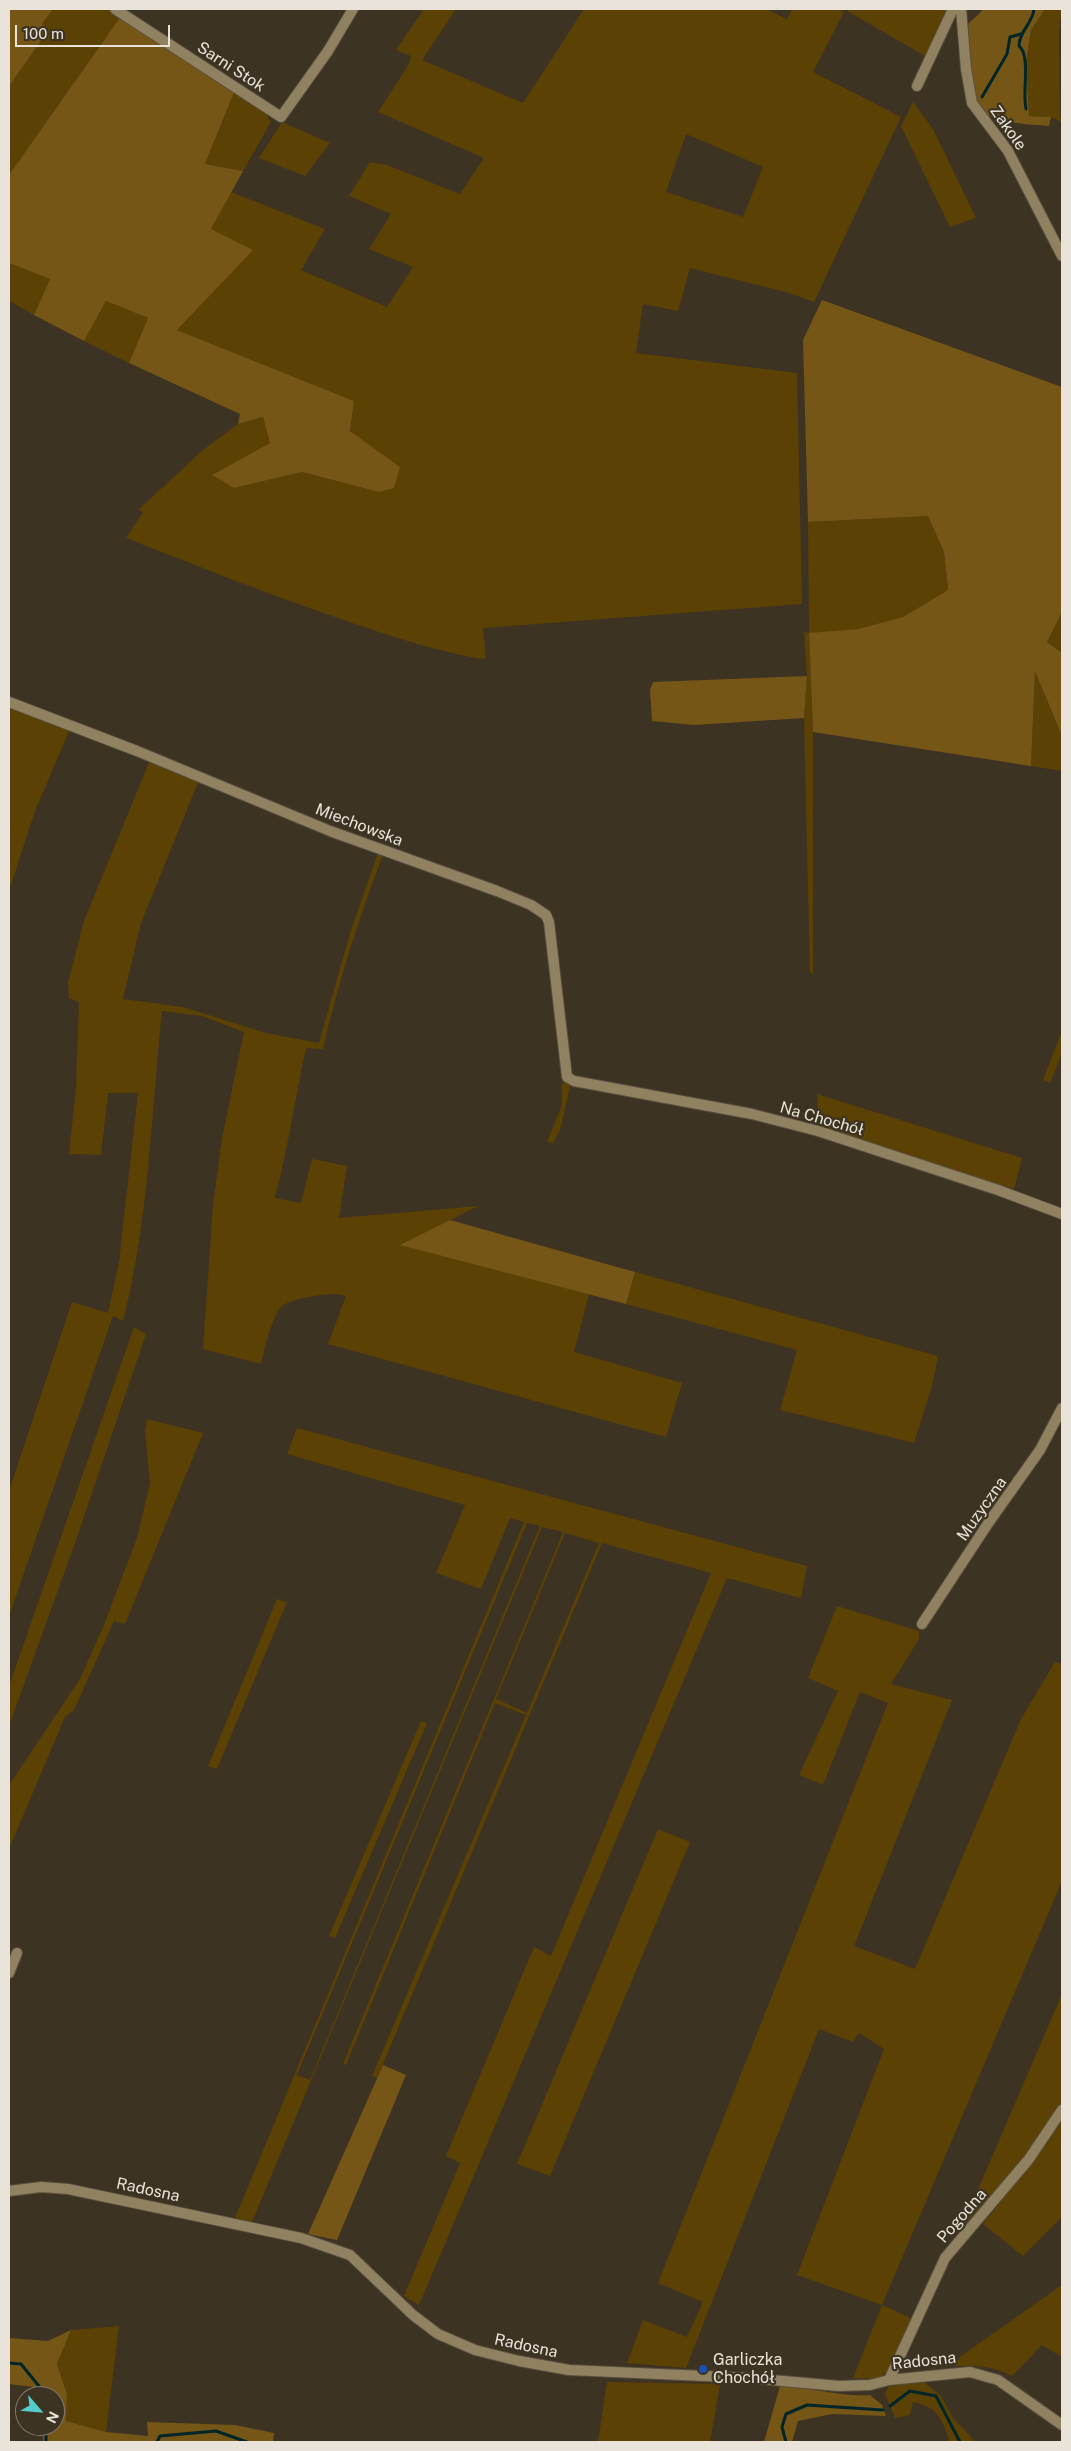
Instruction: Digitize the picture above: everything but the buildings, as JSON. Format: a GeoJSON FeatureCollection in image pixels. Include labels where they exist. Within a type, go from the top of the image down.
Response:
{"type":"FeatureCollection","features":[{"type":"Feature","properties":{"kind":"street","name":"Sarni Stok"},"geometry":{"type":"LineString","coordinates":[[115,9],[281,117],[328,51],[353,9]]}},
{"type":"Feature","properties":{"kind":"street"},"geometry":{"type":"LineString","coordinates":[[917,86],[953,9]]}},
{"type":"Feature","properties":{"kind":"street","name":"Zakole"},"geometry":{"type":"LineString","coordinates":[[961,9],[966,68],[972,103],[1008,151],[1062,256]]}},
{"type":"Feature","properties":{"kind":"street","name":"Miechowska"},"geometry":{"type":"LineString","coordinates":[[9,702],[137,751],[330,831],[497,891],[539,910],[549,922],[567,1077]]}},
{"type":"Feature","properties":{"kind":"street","name":"Na Chochół"},"geometry":{"type":"LineString","coordinates":[[567,1077],[574,1081],[752,1114],[818,1131],[998,1190],[1062,1214]]}},
{"type":"Feature","properties":{"kind":"street","name":"Muzyczna"},"geometry":{"type":"LineString","coordinates":[[922,1624],[989,1522],[1024,1474],[1062,1408]]}},
{"type":"Feature","properties":{"kind":"street"},"geometry":{"type":"LineString","coordinates":[[9,1973],[17,1953]]}},
{"type":"Feature","properties":{"kind":"street","name":"Pogodna"},"geometry":{"type":"LineString","coordinates":[[889,2380],[945,2258],[1029,2159],[1062,2110]]}},
{"type":"Feature","properties":{"kind":"street","name":"Radosna"},"geometry":{"type":"LineString","coordinates":[[9,2191],[41,2187],[73,2190],[301,2238],[334,2248],[350,2255],[413,2314],[438,2334],[475,2350],[546,2368],[749,2378],[839,2386],[870,2385],[889,2380],[963,2372],[993,2377],[1016,2391],[1062,2425]]}},
{"type":"Feature","properties":{"kind":"shaded area"},"geometry":{"type":"Polygon","coordinates":[[[9,9],[53,9],[42,24],[48,31],[9,86],[9,9]]]}},
{"type":"Feature","properties":{"kind":"shaded area"},"geometry":{"type":"Polygon","coordinates":[[[53,9],[109,9],[121,16],[9,175],[9,86],[48,31],[42,24],[53,9]]]}},
{"type":"Feature","properties":{"kind":"shaded area"},"geometry":{"type":"Polygon","coordinates":[[[424,9],[456,9],[422,60],[523,103],[584,9],[766,9],[787,19],[792,9],[839,9],[844,12],[813,72],[901,117],[814,302],[786,292],[690,268],[678,311],[643,304],[636,353],[797,373],[802,604],[483,628],[486,658],[481,659],[426,646],[353,623],[256,589],[126,538],[143,512],[138,510],[203,450],[238,424],[263,417],[271,443],[212,475],[234,488],[302,472],[379,492],[399,467],[350,431],[354,401],[177,330],[252,250],[211,229],[231,192],[325,229],[301,270],[387,307],[413,267],[369,249],[391,214],[349,196],[370,162],[387,165],[460,194],[484,158],[378,112],[409,64],[411,56],[396,50],[424,9]],[[686,134],[666,192],[743,217],[763,167],[686,134]]]}},
{"type":"Feature","properties":{"kind":"shaded area"},"geometry":{"type":"Polygon","coordinates":[[[848,9],[949,9],[927,57],[847,11],[848,9]]]}},
{"type":"Feature","properties":{"kind":"shaded area"},"geometry":{"type":"Polygon","coordinates":[[[984,9],[1045,9],[1031,30],[1026,63],[1029,116],[1051,117],[1049,126],[1016,123],[992,117],[979,107],[975,98],[971,73],[968,24],[984,9]]]}},
{"type":"Feature","properties":{"kind":"shaded area"},"geometry":{"type":"Polygon","coordinates":[[[1045,9],[1062,9],[1059,32],[1060,116],[1062,122],[1051,117],[1029,116],[1026,63],[1031,30],[1045,9]]]}},
{"type":"Feature","properties":{"kind":"shaded area"},"geometry":{"type":"Polygon","coordinates":[[[121,16],[235,90],[205,164],[243,171],[211,229],[253,250],[177,330],[354,401],[350,431],[400,467],[394,488],[379,492],[302,472],[234,488],[212,475],[270,443],[263,417],[238,424],[240,414],[129,363],[148,318],[106,301],[84,341],[34,315],[50,279],[9,263],[9,175],[121,16]]]}},
{"type":"Feature","properties":{"kind":"shaded area"},"geometry":{"type":"Polygon","coordinates":[[[235,90],[263,109],[271,122],[243,171],[205,164],[235,90]]]}},
{"type":"Feature","properties":{"kind":"shaded area"},"geometry":{"type":"Polygon","coordinates":[[[913,102],[933,129],[976,218],[950,227],[901,126],[913,102]]]}},
{"type":"Feature","properties":{"kind":"shaded area"},"geometry":{"type":"Polygon","coordinates":[[[282,122],[330,143],[305,176],[259,158],[282,122]]]}},
{"type":"Feature","properties":{"kind":"shaded area"},"geometry":{"type":"Polygon","coordinates":[[[9,263],[50,279],[34,315],[9,301],[9,263]]]}},
{"type":"Feature","properties":{"kind":"shaded area"},"geometry":{"type":"Polygon","coordinates":[[[822,300],[1062,387],[1062,612],[1047,642],[1062,653],[1062,736],[1035,671],[1031,766],[813,732],[809,633],[858,629],[903,617],[948,590],[944,552],[928,516],[808,522],[803,340],[822,300]]]}},
{"type":"Feature","properties":{"kind":"shaded area"},"geometry":{"type":"Polygon","coordinates":[[[106,301],[148,318],[129,363],[84,341],[106,301]]]}},
{"type":"Feature","properties":{"kind":"shaded area"},"geometry":{"type":"Polygon","coordinates":[[[928,516],[944,552],[948,590],[903,617],[858,629],[809,634],[813,732],[813,974],[810,973],[804,718],[807,676],[804,632],[809,633],[808,522],[928,516]]]}},
{"type":"Feature","properties":{"kind":"shaded area"},"geometry":{"type":"Polygon","coordinates":[[[1062,612],[1062,653],[1047,642],[1062,612]]]}},
{"type":"Feature","properties":{"kind":"shaded area"},"geometry":{"type":"Polygon","coordinates":[[[1035,670],[1062,736],[1062,771],[1031,766],[1035,670]]]}},
{"type":"Feature","properties":{"kind":"shaded area"},"geometry":{"type":"Polygon","coordinates":[[[807,676],[804,718],[694,725],[652,721],[650,690],[653,682],[807,676]]]}},
{"type":"Feature","properties":{"kind":"shaded area"},"geometry":{"type":"Polygon","coordinates":[[[9,705],[70,729],[35,811],[9,891],[9,705]]]}},
{"type":"Feature","properties":{"kind":"shaded area"},"geometry":{"type":"Polygon","coordinates":[[[150,760],[199,780],[141,923],[123,999],[183,1007],[266,1033],[319,1043],[351,930],[378,853],[383,854],[335,999],[323,1049],[306,1048],[275,1198],[301,1203],[312,1159],[347,1166],[339,1218],[478,1206],[401,1245],[589,1294],[574,1352],[682,1383],[666,1437],[328,1344],[346,1296],[333,1294],[295,1300],[282,1306],[272,1324],[261,1364],[203,1349],[213,1206],[222,1138],[244,1032],[202,1016],[162,1011],[144,1206],[139,1245],[123,1321],[113,1316],[9,1616],[9,1491],[72,1302],[108,1313],[119,1262],[138,1093],[108,1093],[101,1155],[69,1154],[76,1088],[79,1002],[69,998],[68,983],[84,921],[150,760]]]}},
{"type":"Feature","properties":{"kind":"shaded area"},"geometry":{"type":"Polygon","coordinates":[[[1062,1030],[1062,1053],[1050,1083],[1043,1080],[1062,1030]]]}},
{"type":"Feature","properties":{"kind":"shaded area"},"geometry":{"type":"Polygon","coordinates":[[[562,1083],[571,1083],[560,1130],[553,1143],[547,1142],[562,1105],[562,1083]]]}},
{"type":"Feature","properties":{"kind":"shaded area"},"geometry":{"type":"Polygon","coordinates":[[[817,1094],[1022,1158],[1014,1189],[819,1129],[817,1094]]]}},
{"type":"Feature","properties":{"kind":"shaded area"},"geometry":{"type":"Polygon","coordinates":[[[450,1220],[635,1272],[626,1304],[400,1245],[450,1220]]]}},
{"type":"Feature","properties":{"kind":"shaded area"},"geometry":{"type":"Polygon","coordinates":[[[635,1272],[938,1356],[932,1386],[914,1443],[780,1410],[797,1350],[626,1304],[635,1272]]]}},
{"type":"Feature","properties":{"kind":"shaded area"},"geometry":{"type":"Polygon","coordinates":[[[134,1327],[146,1334],[75,1543],[9,1726],[9,1686],[134,1327]]]}},
{"type":"Feature","properties":{"kind":"shaded area"},"geometry":{"type":"Polygon","coordinates":[[[147,1419],[203,1433],[125,1624],[114,1621],[74,1710],[65,1717],[9,1849],[9,1785],[80,1679],[104,1625],[137,1538],[150,1483],[145,1432],[147,1419]]]}},
{"type":"Feature","properties":{"kind":"shaded area"},"geometry":{"type":"Polygon","coordinates":[[[297,1428],[807,1566],[801,1598],[727,1578],[419,2305],[404,2296],[460,2163],[446,2156],[534,1947],[551,1956],[711,1573],[602,1543],[377,2078],[372,2076],[526,1715],[495,1703],[346,2065],[343,2064],[563,1532],[542,1527],[252,2222],[235,2218],[524,1522],[510,1518],[481,1589],[436,1573],[465,1505],[287,1454],[297,1428]],[[527,1523],[297,2075],[310,2080],[540,1526],[527,1523]],[[565,1533],[496,1699],[527,1713],[599,1543],[565,1533]]]}},
{"type":"Feature","properties":{"kind":"shaded area"},"geometry":{"type":"Polygon","coordinates":[[[277,1599],[287,1602],[217,1769],[208,1766],[277,1599]]]}},
{"type":"Feature","properties":{"kind":"shaded area"},"geometry":{"type":"Polygon","coordinates":[[[837,1606],[919,1631],[919,1639],[891,1684],[952,1700],[854,1946],[915,1969],[1021,1719],[1055,1662],[1062,1664],[1062,1881],[882,2305],[797,2275],[884,2049],[859,2033],[853,2042],[819,2029],[686,2368],[627,2363],[643,2320],[687,2337],[703,2302],[658,2283],[888,1703],[860,1692],[823,1785],[799,1775],[838,1691],[808,1678],[837,1606]]]}},
{"type":"Feature","properties":{"kind":"shaded area"},"geometry":{"type":"Polygon","coordinates":[[[421,1721],[427,1723],[335,1938],[329,1936],[421,1721]]]}},
{"type":"Feature","properties":{"kind":"shaded area"},"geometry":{"type":"Polygon","coordinates":[[[658,1829],[690,1842],[550,2176],[517,2164],[658,1829]]]}},
{"type":"Feature","properties":{"kind":"shaded area"},"geometry":{"type":"Polygon","coordinates":[[[1062,1994],[1062,2103],[1025,2157],[961,2229],[1062,1994]]]}},
{"type":"Feature","properties":{"kind":"shaded area"},"geometry":{"type":"Polygon","coordinates":[[[383,2065],[406,2075],[337,2240],[308,2234],[383,2065]]]}},
{"type":"Feature","properties":{"kind":"shaded area"},"geometry":{"type":"Polygon","coordinates":[[[1062,2121],[1062,2217],[1023,2256],[983,2224],[1041,2151],[1062,2121]]]}},
{"type":"Feature","properties":{"kind":"shaded area"},"geometry":{"type":"Polygon","coordinates":[[[1062,2285],[1062,2357],[1042,2345],[1012,2376],[984,2367],[954,2366],[961,2356],[1062,2285]]]}},
{"type":"Feature","properties":{"kind":"shaded area"},"geometry":{"type":"Polygon","coordinates":[[[882,2305],[911,2318],[888,2371],[877,2379],[853,2378],[882,2305]]]}},
{"type":"Feature","properties":{"kind":"shaded area"},"geometry":{"type":"Polygon","coordinates":[[[119,2326],[106,2432],[66,2421],[67,2394],[57,2364],[71,2330],[119,2326]]]}},
{"type":"Feature","properties":{"kind":"shaded area"},"geometry":{"type":"Polygon","coordinates":[[[71,2330],[57,2364],[64,2386],[9,2384],[9,2338],[48,2341],[71,2330]]]}},
{"type":"Feature","properties":{"kind":"shaded area"},"geometry":{"type":"Polygon","coordinates":[[[607,2382],[720,2384],[710,2442],[598,2442],[607,2382]]]}},
{"type":"Feature","properties":{"kind":"shaded area"},"geometry":{"type":"Polygon","coordinates":[[[924,2382],[941,2396],[953,2418],[976,2442],[950,2442],[942,2421],[934,2411],[922,2404],[913,2402],[910,2415],[895,2418],[885,2394],[889,2386],[924,2382]]]}},
{"type":"Feature","properties":{"kind":"shaded area"},"geometry":{"type":"Polygon","coordinates":[[[780,2386],[848,2395],[870,2395],[882,2405],[886,2416],[832,2414],[798,2421],[792,2442],[764,2442],[780,2386]]]}},
{"type":"Feature","properties":{"kind":"shaded area"},"geometry":{"type":"Polygon","coordinates":[[[65,2388],[67,2394],[66,2421],[106,2432],[148,2436],[147,2422],[235,2425],[274,2433],[273,2442],[43,2442],[43,2436],[65,2436],[65,2388]]]}},
{"type":"Feature","properties":{"kind":"waterway"},"geometry":{"type":"LineString","coordinates":[[1026,109],[1025,57],[1019,46],[1021,36],[1031,19],[1034,9]]}},
{"type":"Feature","properties":{"kind":"waterway"},"geometry":{"type":"LineString","coordinates":[[982,97],[1007,54],[1010,37],[1021,34]]}},
{"type":"Feature","properties":{"kind":"waterway"},"geometry":{"type":"LineString","coordinates":[[9,2363],[21,2364],[39,2386]]}},
{"type":"Feature","properties":{"kind":"waterway"},"geometry":{"type":"LineString","coordinates":[[890,2406],[910,2391],[936,2396],[960,2442]]}},
{"type":"Feature","properties":{"kind":"waterway"},"geometry":{"type":"LineString","coordinates":[[786,2442],[782,2427],[786,2414],[807,2405],[883,2410]]}},
{"type":"Feature","properties":{"kind":"waterway"},"geometry":{"type":"LineString","coordinates":[[157,2442],[160,2436],[216,2431],[247,2442]]}},
{"type":"Feature","properties":{"kind":"waterway"},"geometry":{"type":"LineString","coordinates":[[46,2436],[46,2442]]}},
{"type":"Feature","properties":{"kind":"place","name":"Garliczka Chochół"},"geometry":{"type":"Point","coordinates":[703,2369]}}]}
